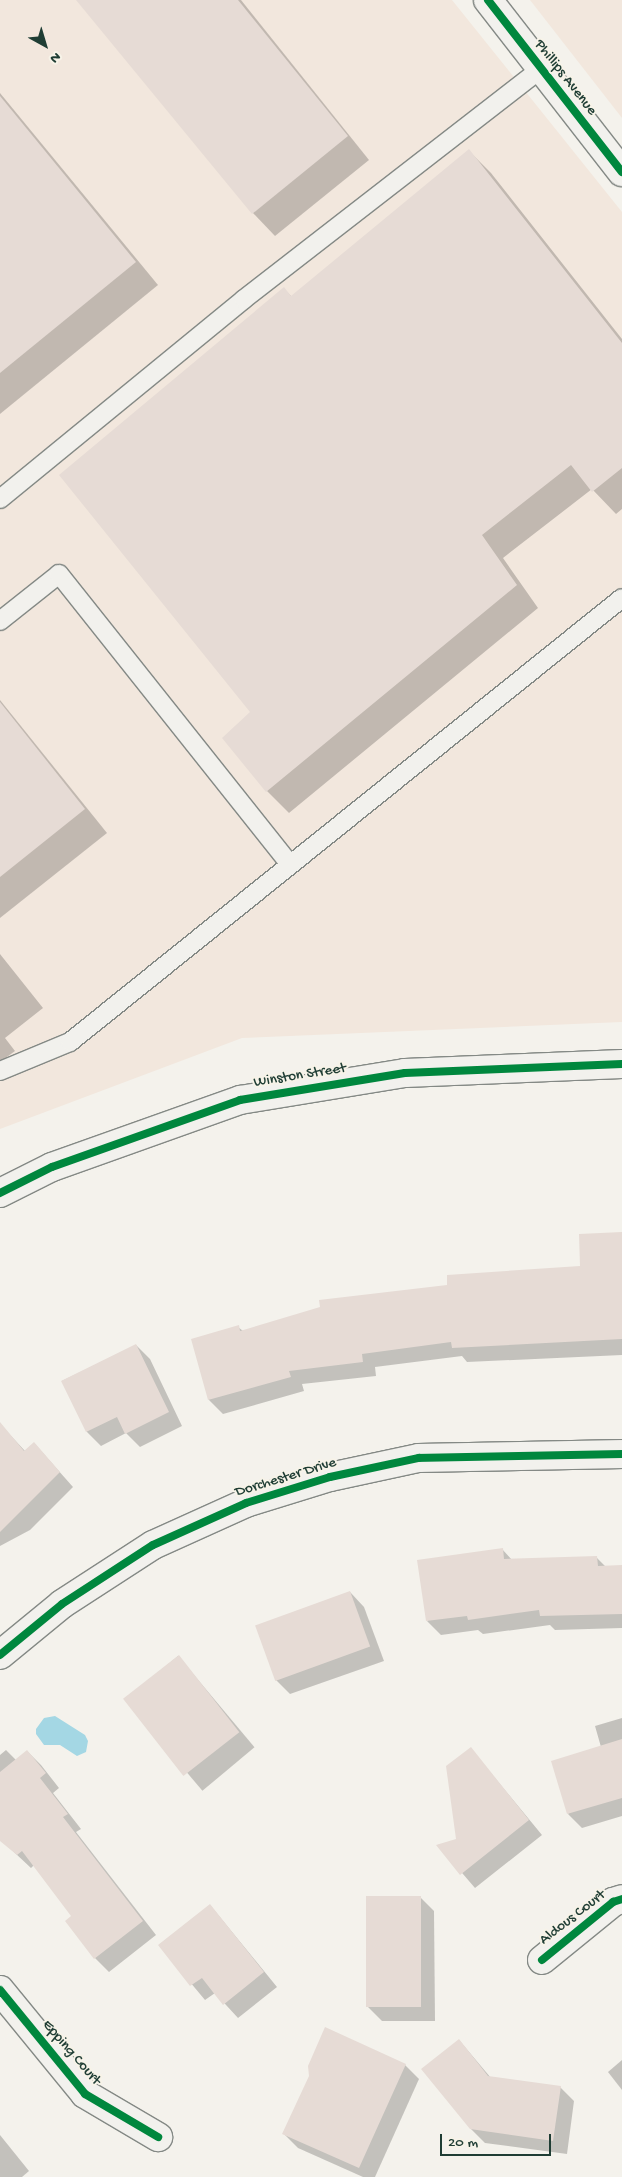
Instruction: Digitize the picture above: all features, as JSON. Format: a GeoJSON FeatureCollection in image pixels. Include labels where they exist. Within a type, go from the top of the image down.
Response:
{"type":"FeatureCollection","features":[{"type":"Feature","properties":{"kind":"street","name":"Phillips Avenue"},"geometry":{"type":"LineString","coordinates":[[488,0],[622,172]]}},
{"type":"Feature","properties":{"kind":"street","name":"Winston Street"},"geometry":{"type":"LineString","coordinates":[[0,1193],[52,1167],[240,1100],[406,1073],[622,1064]]}},
{"type":"Feature","properties":{"kind":"street","name":"Dorchester Drive"},"geometry":{"type":"LineString","coordinates":[[0,1654],[62,1604],[154,1545],[246,1503],[330,1477],[419,1458],[622,1454]]}},
{"type":"Feature","properties":{"kind":"street","name":"Aldous Court"},"geometry":{"type":"LineString","coordinates":[[542,1960],[613,1902],[622,1899]]}},
{"type":"Feature","properties":{"kind":"street","name":"Epping Court"},"geometry":{"type":"LineString","coordinates":[[0,1990],[84,2094],[158,2136]]}},
{"type":"Feature","properties":{"kind":"lane"},"geometry":{"type":"LineString","coordinates":[[0,499],[244,299],[541,69]]}},
{"type":"Feature","properties":{"kind":"lane"},"geometry":{"type":"LineString","coordinates":[[0,621],[59,574],[290,864]]}},
{"type":"Feature","properties":{"kind":"lane"},"geometry":{"type":"LineString","coordinates":[[0,1071],[70,1042],[622,598]]}},
{"type":"Feature","properties":{"kind":"shaded area"},"geometry":{"type":"Polygon","coordinates":[[[0,0],[452,0],[622,212],[622,1022],[242,1038],[0,1129],[0,0]]]}},
{"type":"Feature","properties":{"kind":"shaded area"},"geometry":{"type":"Polygon","coordinates":[[[530,0],[622,0],[622,118],[530,0]]]}},
{"type":"Feature","properties":{"kind":"water"},"geometry":{"type":"Polygon","coordinates":[[[55,1716],[85,1735],[88,1741],[86,1752],[77,1756],[60,1745],[44,1745],[36,1734],[36,1729],[44,1718],[55,1716]]]}},
{"type":"Feature","properties":{"kind":"building"},"geometry":{"type":"Polygon","coordinates":[[[76,0],[238,0],[348,136],[252,214],[76,0]]]}},
{"type":"Feature","properties":{"kind":"building"},"geometry":{"type":"Polygon","coordinates":[[[0,96],[136,262],[0,373],[0,96]]]}},
{"type":"Feature","properties":{"kind":"building"},"geometry":{"type":"Polygon","coordinates":[[[469,149],[622,343],[622,468],[592,492],[571,465],[482,535],[517,585],[266,792],[222,738],[250,712],[59,475],[284,287],[291,296],[469,149]]]}},
{"type":"Feature","properties":{"kind":"building"},"geometry":{"type":"Polygon","coordinates":[[[0,702],[85,809],[0,877],[0,702]]]}},
{"type":"Feature","properties":{"kind":"building"},"geometry":{"type":"Polygon","coordinates":[[[622,1232],[622,1339],[452,1348],[451,1342],[362,1354],[363,1362],[289,1371],[291,1377],[208,1400],[191,1339],[239,1325],[240,1331],[320,1307],[319,1300],[447,1285],[447,1275],[580,1266],[579,1234],[622,1232]]]}},
{"type":"Feature","properties":{"kind":"building"},"geometry":{"type":"Polygon","coordinates":[[[136,1344],[169,1412],[125,1434],[117,1417],[86,1432],[61,1381],[136,1344]]]}},
{"type":"Feature","properties":{"kind":"building"},"geometry":{"type":"Polygon","coordinates":[[[0,1422],[24,1451],[34,1442],[60,1472],[0,1532],[0,1422]]]}},
{"type":"Feature","properties":{"kind":"building"},"geometry":{"type":"Polygon","coordinates":[[[503,1548],[504,1559],[597,1556],[598,1566],[622,1565],[622,1614],[540,1616],[539,1610],[468,1620],[467,1616],[426,1621],[417,1560],[503,1548]]]}},
{"type":"Feature","properties":{"kind":"building"},"geometry":{"type":"Polygon","coordinates":[[[350,1591],[370,1646],[275,1681],[255,1626],[350,1591]]]}},
{"type":"Feature","properties":{"kind":"building"},"geometry":{"type":"Polygon","coordinates":[[[179,1655],[239,1732],[183,1776],[123,1699],[179,1655]]]}},
{"type":"Feature","properties":{"kind":"building"},"geometry":{"type":"Polygon","coordinates":[[[622,1739],[622,1798],[567,1814],[551,1761],[622,1739]]]}},
{"type":"Feature","properties":{"kind":"building"},"geometry":{"type":"Polygon","coordinates":[[[471,1747],[529,1820],[460,1875],[436,1845],[456,1839],[446,1766],[471,1747]]]}},
{"type":"Feature","properties":{"kind":"building"},"geometry":{"type":"Polygon","coordinates":[[[27,1750],[46,1773],[40,1778],[68,1814],[63,1817],[143,1921],[94,1959],[65,1921],[71,1916],[22,1851],[17,1855],[0,1841],[0,1772],[27,1750]]]}},
{"type":"Feature","properties":{"kind":"building"},"geometry":{"type":"Polygon","coordinates":[[[366,1896],[421,1896],[421,2007],[366,2007],[366,1896]]]}},
{"type":"Feature","properties":{"kind":"building"},"geometry":{"type":"Polygon","coordinates":[[[210,1904],[264,1972],[223,2005],[202,1978],[190,1986],[158,1945],[210,1904]]]}},
{"type":"Feature","properties":{"kind":"building"},"geometry":{"type":"Polygon","coordinates":[[[325,2027],[406,2064],[359,2168],[282,2134],[309,2076],[308,2066],[325,2027]]]}},
{"type":"Feature","properties":{"kind":"building"},"geometry":{"type":"Polygon","coordinates":[[[459,2039],[488,2076],[561,2086],[553,2141],[470,2129],[421,2069],[459,2039]]]}},
{"type":"Feature","properties":{"kind":"cycle path"},"geometry":{"type":"LineString","coordinates":[[488,0],[622,172]]}},
{"type":"Feature","properties":{"kind":"cycle path"},"geometry":{"type":"LineString","coordinates":[[0,1193],[52,1167],[240,1100],[405,1073],[622,1064]]}},
{"type":"Feature","properties":{"kind":"cycle path"},"geometry":{"type":"LineString","coordinates":[[0,1655],[62,1604],[153,1545],[246,1503],[330,1477],[419,1458],[622,1454]]}},
{"type":"Feature","properties":{"kind":"cycle path"},"geometry":{"type":"LineString","coordinates":[[542,1960],[613,1902],[622,1899]]}},
{"type":"Feature","properties":{"kind":"cycle path"},"geometry":{"type":"LineString","coordinates":[[0,1990],[85,2094],[158,2137]]}}]}
